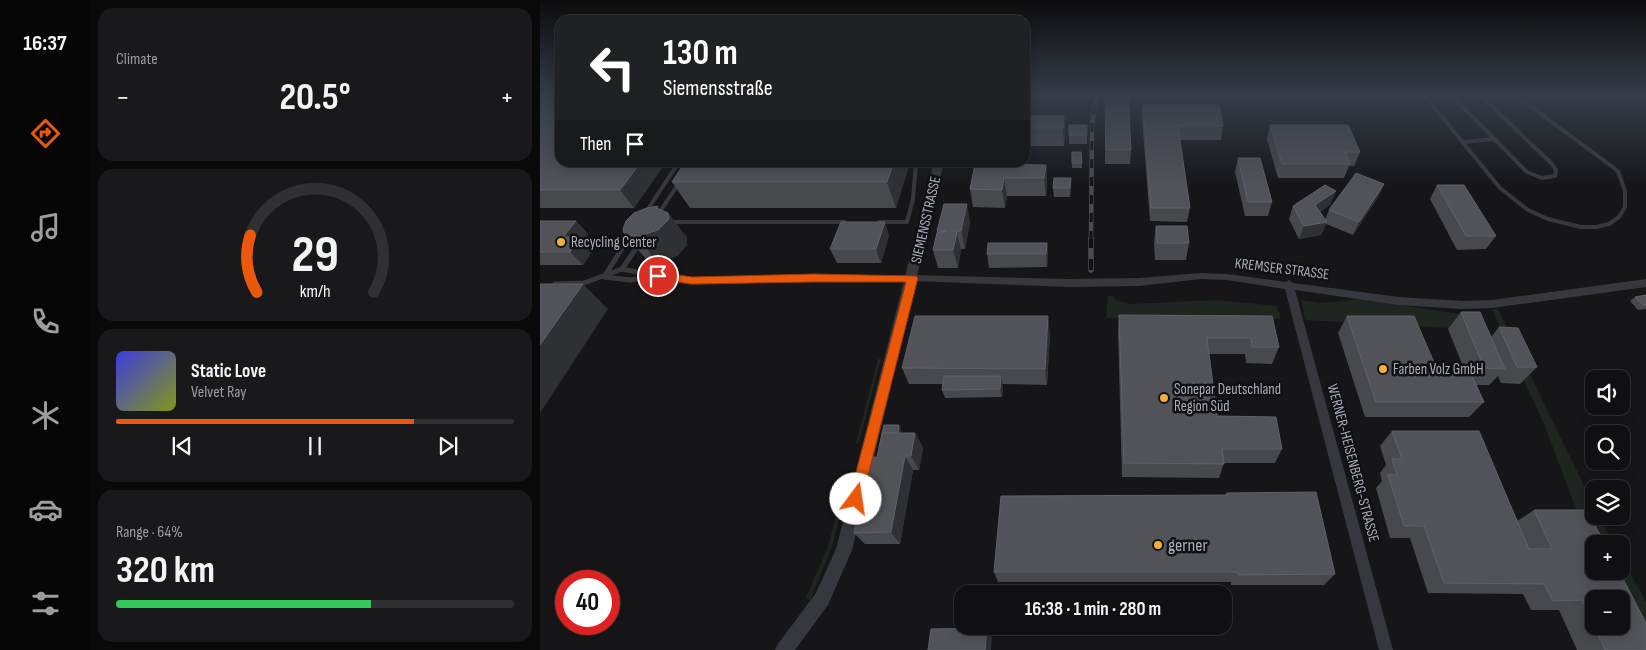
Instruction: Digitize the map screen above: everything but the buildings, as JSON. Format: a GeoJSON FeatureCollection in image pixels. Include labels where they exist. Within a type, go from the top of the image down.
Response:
{"type":"FeatureCollection","features":[{"type":"Feature","properties":{"kind":"street","name":"SIEMENSSTRASSE"},"geometry":{"type":"LineString","coordinates":[[784,650],[822,599],[844,550],[938,167]]}},
{"type":"Feature","properties":{"kind":"street","name":"SIEMENSSTRASSE"},"geometry":{"type":"LineString","coordinates":[[658,276],[692,280],[912,278]]}},
{"type":"Feature","properties":{"kind":"street","name":"KREMSER STRASSE"},"geometry":{"type":"LineString","coordinates":[[912,278],[1070,283],[1139,282],[1210,277],[1289,284],[1399,301],[1462,305],[1492,304],[1646,283]]}},
{"type":"Feature","properties":{"kind":"street","name":"WERNER-HEISENBERG-STRASSE"},"geometry":{"type":"LineString","coordinates":[[1289,284],[1386,650]]}},
{"type":"Feature","properties":{"kind":"lane"},"geometry":{"type":"LineString","coordinates":[[1449,126],[1500,188],[1512,199],[1529,210],[1547,218],[1581,227],[1616,227]]}},
{"type":"Feature","properties":{"kind":"lane"},"geometry":{"type":"LineString","coordinates":[[1481,126],[1527,172],[1542,178],[1555,176],[1556,170],[1552,164],[1513,126]]}},
{"type":"Feature","properties":{"kind":"lane"},"geometry":{"type":"LineString","coordinates":[[1557,126],[1625,177]]}},
{"type":"Feature","properties":{"kind":"lane"},"geometry":{"type":"LineString","coordinates":[[1462,142],[1494,140]]}},
{"type":"Feature","properties":{"kind":"lane"},"geometry":{"type":"LineString","coordinates":[[642,216],[676,167]]}},
{"type":"Feature","properties":{"kind":"lane"},"geometry":{"type":"LineString","coordinates":[[877,222],[907,222],[913,199],[916,167]]}},
{"type":"Feature","properties":{"kind":"lane"},"geometry":{"type":"LineString","coordinates":[[653,222],[682,179]]}},
{"type":"Feature","properties":{"kind":"lane"},"geometry":{"type":"LineString","coordinates":[[663,222],[848,222]]}},
{"type":"Feature","properties":{"kind":"lane"},"geometry":{"type":"LineString","coordinates":[[604,276],[634,230]]}},
{"type":"Feature","properties":{"kind":"lane"},"geometry":{"type":"LineString","coordinates":[[622,269],[643,238]]}},
{"type":"Feature","properties":{"kind":"lane"},"geometry":{"type":"LineString","coordinates":[[549,284],[584,283],[622,269],[658,276]]}},
{"type":"Feature","properties":{"kind":"lane"},"geometry":{"type":"LineString","coordinates":[[604,276],[630,280],[658,276]]}},
{"type":"Feature","properties":{"kind":"shaded area"},"geometry":{"type":"Polygon","coordinates":[[[1108,296],[1113,296],[1116,300],[1129,304],[1218,300],[1277,306],[1281,319],[1106,318],[1108,296]]]}},
{"type":"Feature","properties":{"kind":"shaded area"},"geometry":{"type":"Polygon","coordinates":[[[1364,299],[1459,314],[1466,329],[1305,320],[1301,300],[1320,303],[1364,299]]]}},
{"type":"Feature","properties":{"kind":"shaded area"},"geometry":{"type":"Polygon","coordinates":[[[1498,309],[1585,488],[1585,525],[1604,525],[1609,535],[1589,535],[1581,522],[1544,424],[1492,310],[1498,309]]]}},
{"type":"Feature","properties":{"kind":"shaded area"},"geometry":{"type":"Polygon","coordinates":[[[878,359],[881,359],[859,443],[856,443],[878,359]]]}},
{"type":"Feature","properties":{"kind":"shaded area"},"geometry":{"type":"Polygon","coordinates":[[[847,476],[850,477],[832,547],[810,600],[806,598],[828,547],[847,476]]]}},
{"type":"Feature","properties":{"kind":"shaded area"},"geometry":{"type":"Polygon","coordinates":[[[1630,573],[1646,602],[1646,650],[1630,618],[1630,590],[1616,590],[1611,580],[1630,580],[1630,573]]]}},
{"type":"Feature","properties":{"kind":"railway"},"geometry":{"type":"LineString","coordinates":[[1091,240],[1092,126]]}},
{"type":"Feature","properties":{"kind":"railway"},"geometry":{"type":"LineString","coordinates":[[1091,240],[1091,270]]}},
{"type":"Feature","properties":{"kind":"place","name":"Recycling Center"},"geometry":{"type":"Point","coordinates":[561,242]}},
{"type":"Feature","properties":{"kind":"place","name":"Farben Volz GmbH"},"geometry":{"type":"Point","coordinates":[1383,369]}},
{"type":"Feature","properties":{"kind":"place","name":"Sonepar Deutschland Region Süd"},"geometry":{"type":"Point","coordinates":[1164,398]}},
{"type":"Feature","properties":{"kind":"place","name":"gerner"},"geometry":{"type":"Point","coordinates":[1158,545]}},
{"type":"Feature","properties":{"kind":"route"},"geometry":{"type":"LineString","coordinates":[[658,276],[692,280],[912,278],[856,499]]}}]}
